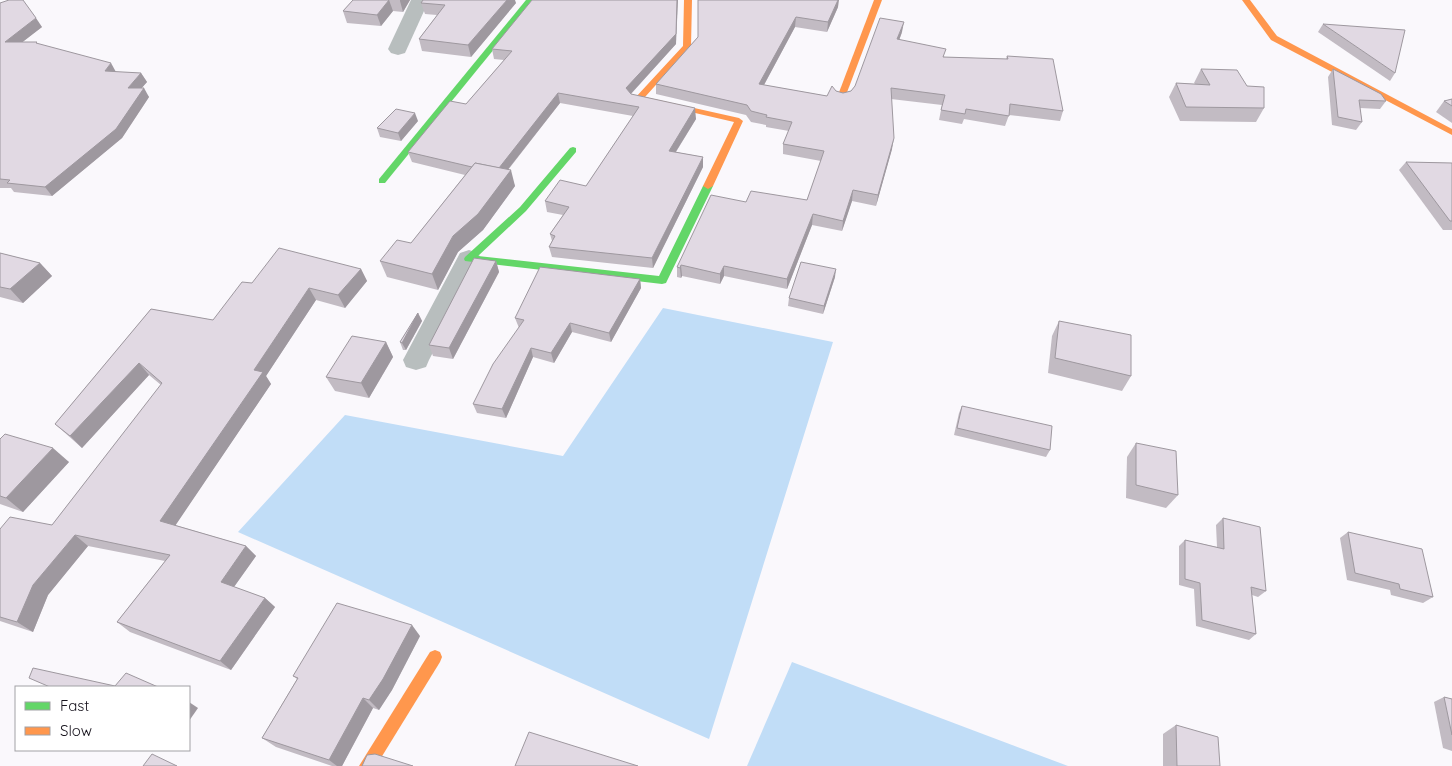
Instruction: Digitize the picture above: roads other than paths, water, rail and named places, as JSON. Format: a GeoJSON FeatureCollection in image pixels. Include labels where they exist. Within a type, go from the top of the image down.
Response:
{"type":"FeatureCollection","features":[{"type":"Feature","properties":{"kind":"street"},"geometry":{"type":"LineString","coordinates":[[398,49],[420,0]]}},
{"type":"Feature","properties":{"kind":"street"},"geometry":{"type":"LineString","coordinates":[[382,181],[530,0]]}},
{"type":"Feature","properties":{"kind":"street"},"geometry":{"type":"LineString","coordinates":[[469,259],[662,280],[739,121],[639,98],[687,46],[688,0]]}},
{"type":"Feature","properties":{"kind":"street"},"geometry":{"type":"LineString","coordinates":[[842,95],[878,0]]}},
{"type":"Feature","properties":{"kind":"street"},"geometry":{"type":"LineString","coordinates":[[1246,0],[1274,38],[1452,132]]}},
{"type":"Feature","properties":{"kind":"street"},"geometry":{"type":"LineString","coordinates":[[416,360],[469,259],[523,209],[573,150]]}},
{"type":"Feature","properties":{"kind":"street"},"geometry":{"type":"LineString","coordinates":[[367,766],[435,657]]}},
{"type":"Feature","properties":{"kind":"water"},"geometry":{"type":"Polygon","coordinates":[[[663,308],[833,342],[709,739],[238,532],[345,415],[563,456],[663,308]]]}},
{"type":"Feature","properties":{"kind":"water"},"geometry":{"type":"Polygon","coordinates":[[[792,662],[1068,766],[747,766],[792,662]]]}}]}
